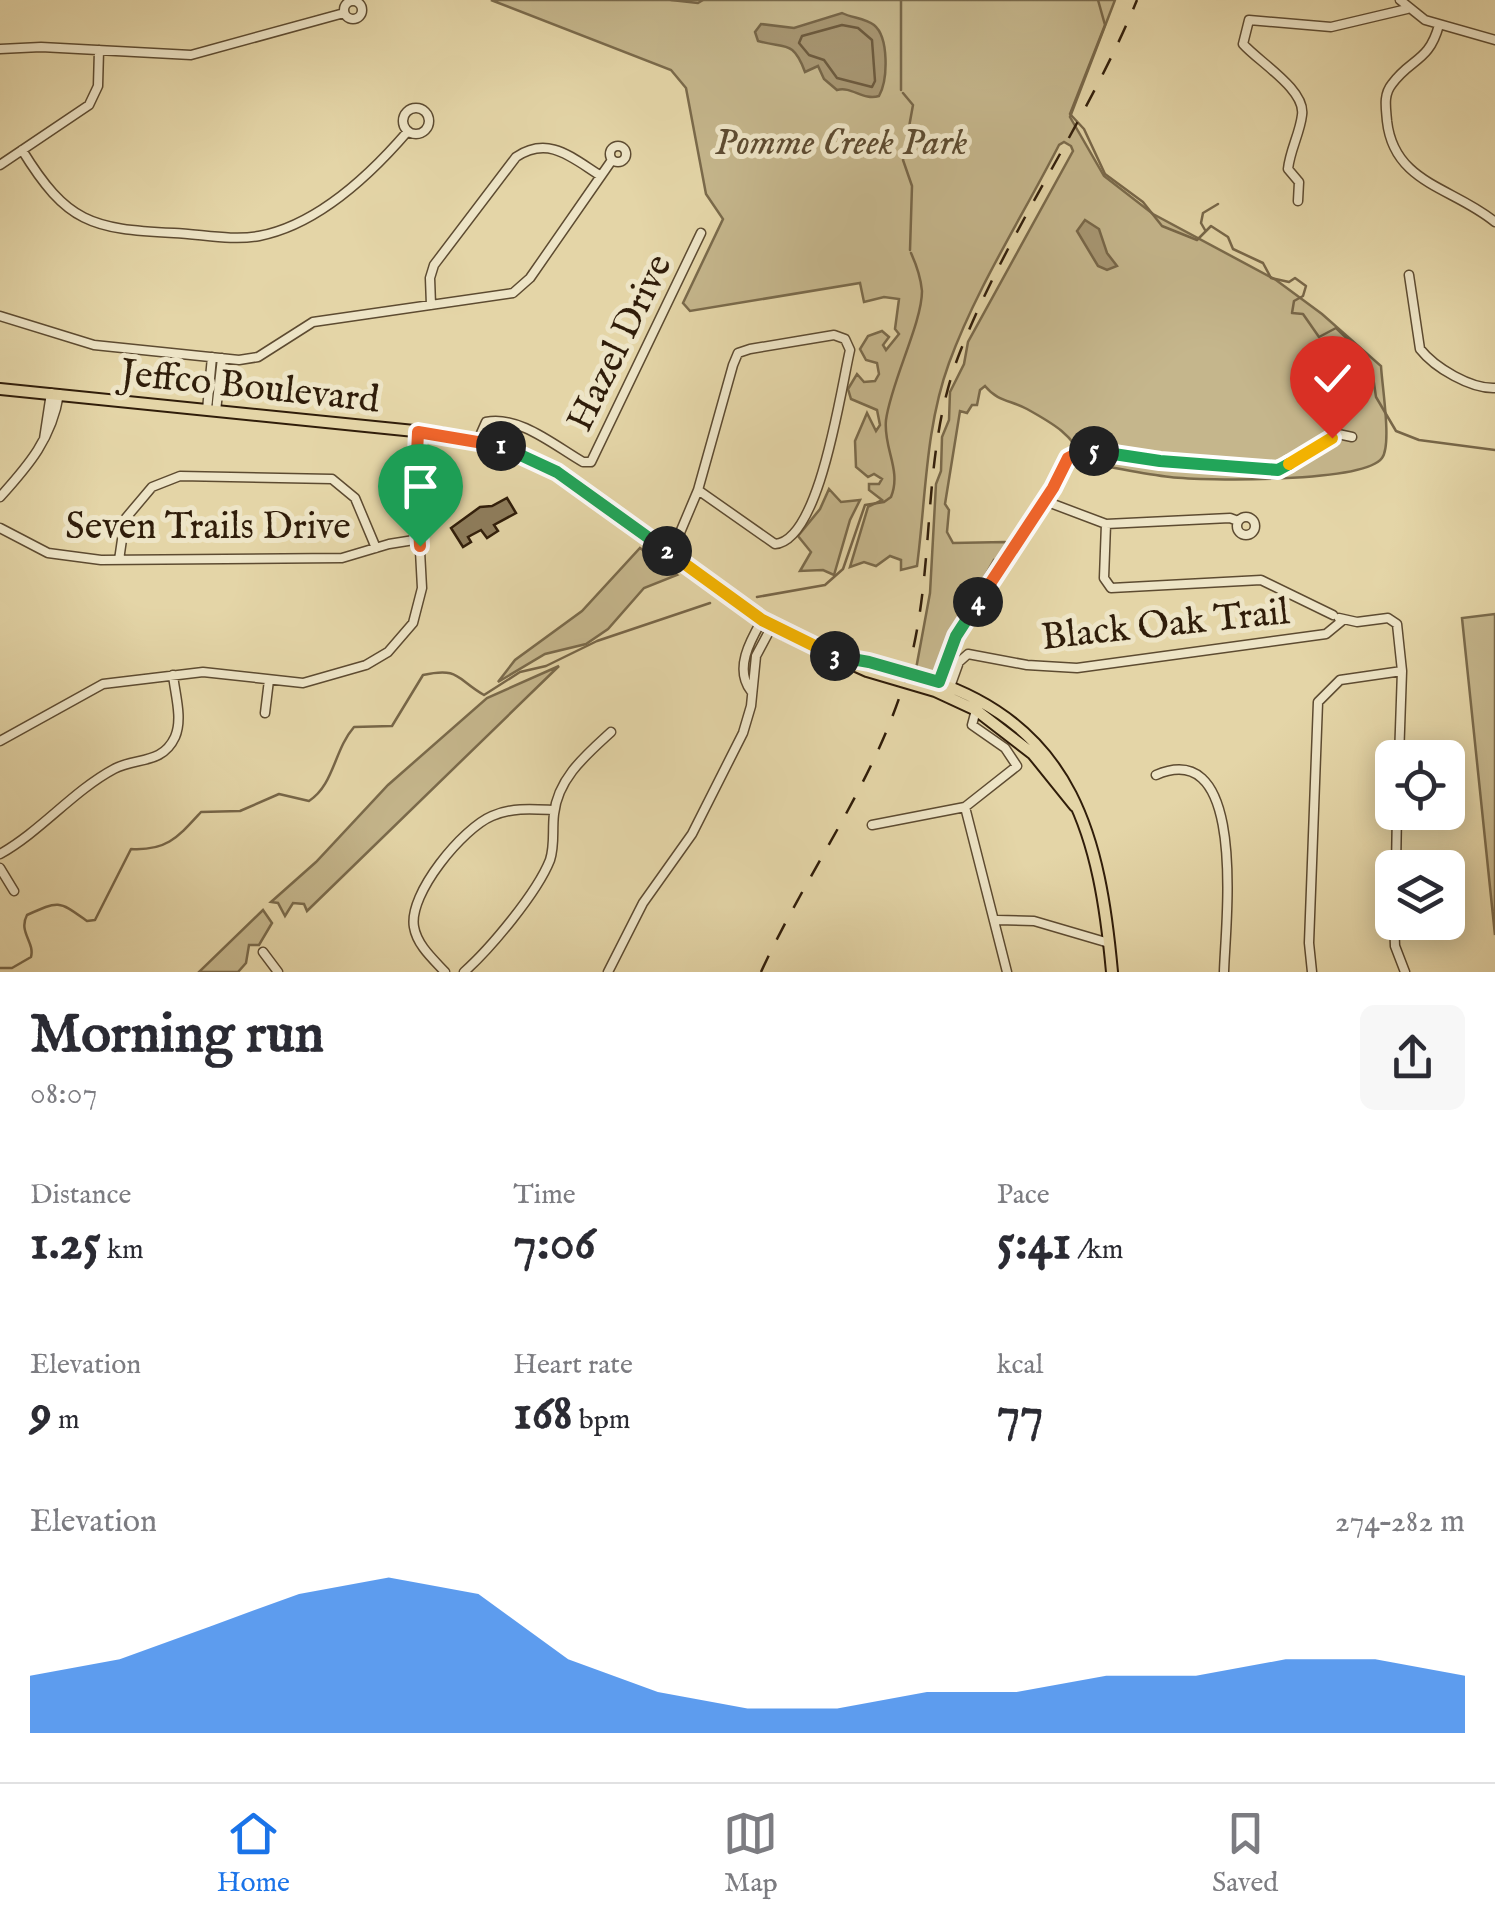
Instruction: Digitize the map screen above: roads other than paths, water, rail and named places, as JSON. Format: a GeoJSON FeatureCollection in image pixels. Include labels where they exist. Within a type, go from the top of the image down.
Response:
{"type":"FeatureCollection","features":[{"type":"Feature","properties":{"kind":"main road","name":"Jeffco Boulevard"},"geometry":{"type":"LineString","coordinates":[[0,389],[418,432],[478,440],[517,452],[557,472],[767,623],[867,671],[935,691],[976,710],[1024,746],[1075,806]]}},
{"type":"Feature","properties":{"kind":"main road","name":"Jeffco Boulevard"},"geometry":{"type":"LineString","coordinates":[[851,661],[869,662],[944,685],[1002,716],[1030,740],[1069,786],[1100,870],[1112,972]]}},
{"type":"Feature","properties":{"kind":"street"},"geometry":{"type":"LineString","coordinates":[[1400,0],[1439,25],[1495,40]]}},
{"type":"Feature","properties":{"kind":"street"},"geometry":{"type":"LineString","coordinates":[[1298,201],[1299,182],[1288,168],[1290,146],[1303,113],[1298,96],[1243,44],[1249,20],[1331,27],[1407,8]]}},
{"type":"Feature","properties":{"kind":"street"},"geometry":{"type":"LineString","coordinates":[[0,49],[191,55],[344,13]]}},
{"type":"Feature","properties":{"kind":"street"},"geometry":{"type":"LineString","coordinates":[[1439,25],[1428,53],[1393,82],[1387,93],[1388,134],[1394,153],[1404,165],[1495,222]]}},
{"type":"Feature","properties":{"kind":"street"},"geometry":{"type":"LineString","coordinates":[[0,165],[89,105],[98,86],[100,50]]}},
{"type":"Feature","properties":{"kind":"street"},"geometry":{"type":"LineString","coordinates":[[22,150],[53,196],[79,217],[96,224],[150,232],[252,236],[286,227],[354,187],[408,131]]}},
{"type":"Feature","properties":{"kind":"street"},"geometry":{"type":"LineString","coordinates":[[431,305],[430,278],[434,265],[516,157],[535,148],[554,148],[601,176]]}},
{"type":"Feature","properties":{"kind":"street"},"geometry":{"type":"LineString","coordinates":[[0,316],[94,346],[217,358],[258,357],[313,322],[513,293],[530,278],[612,160]]}},
{"type":"Feature","properties":{"kind":"street","name":"Hazel Drive"},"geometry":{"type":"LineString","coordinates":[[478,440],[486,422],[494,420],[520,426],[583,462],[591,462],[701,233]]}},
{"type":"Feature","properties":{"kind":"street"},"geometry":{"type":"LineString","coordinates":[[1409,275],[1420,350],[1472,384],[1495,388]]}},
{"type":"Feature","properties":{"kind":"street"},"geometry":{"type":"LineString","coordinates":[[671,554],[698,490],[738,353],[834,335],[845,339],[850,350],[824,465],[816,494],[796,534],[775,544],[698,490]]}},
{"type":"Feature","properties":{"kind":"street"},"geometry":{"type":"LineString","coordinates":[[211,411],[217,358]]}},
{"type":"Feature","properties":{"kind":"street"},"geometry":{"type":"LineString","coordinates":[[0,497],[29,465],[44,439],[55,394]]}},
{"type":"Feature","properties":{"kind":"street"},"geometry":{"type":"LineString","coordinates":[[0,741],[93,687],[203,672],[314,681],[366,665],[392,649],[410,629],[423,583],[416,476],[418,432]]}},
{"type":"Feature","properties":{"kind":"street"},"geometry":{"type":"LineString","coordinates":[[944,685],[956,636],[1048,497],[1063,465],[1074,454],[1087,450],[1160,461],[1278,470],[1338,434],[1352,437]]}},
{"type":"Feature","properties":{"kind":"street"},"geometry":{"type":"LineString","coordinates":[[120,560],[125,519],[152,487],[180,476],[332,480],[355,498],[376,548]]}},
{"type":"Feature","properties":{"kind":"street"},"geometry":{"type":"LineString","coordinates":[[1048,497],[1106,524],[1226,518],[1238,521]]}},
{"type":"Feature","properties":{"kind":"street"},"geometry":{"type":"LineString","coordinates":[[1106,524],[1104,578],[1114,589],[1261,580],[1343,620],[1393,620],[1402,671],[1400,740]]}},
{"type":"Feature","properties":{"kind":"street","name":"Seven Trails Drive"},"geometry":{"type":"LineString","coordinates":[[0,528],[57,556],[120,560],[334,559],[420,539]]}},
{"type":"Feature","properties":{"kind":"street","name":"Black Oak Trail"},"geometry":{"type":"LineString","coordinates":[[944,685],[968,654],[1027,665],[1077,668],[1326,634],[1343,620]]}},
{"type":"Feature","properties":{"kind":"street"},"geometry":{"type":"LineString","coordinates":[[608,972],[643,904],[694,829],[748,722],[751,691],[745,682],[745,658],[767,623]]}},
{"type":"Feature","properties":{"kind":"street"},"geometry":{"type":"LineString","coordinates":[[1312,972],[1309,932],[1318,702],[1340,680],[1402,671]]}},
{"type":"Feature","properties":{"kind":"street"},"geometry":{"type":"LineString","coordinates":[[0,854],[116,768],[150,760],[164,751],[175,736],[178,722],[173,674]]}},
{"type":"Feature","properties":{"kind":"street"},"geometry":{"type":"LineString","coordinates":[[265,713],[269,680]]}},
{"type":"Feature","properties":{"kind":"street"},"geometry":{"type":"LineString","coordinates":[[872,825],[965,807],[1017,766],[1015,757],[972,724],[976,710]]}},
{"type":"Feature","properties":{"kind":"street"},"geometry":{"type":"LineString","coordinates":[[464,972],[488,949],[545,870],[552,851],[554,810],[570,774],[611,732]]}},
{"type":"Feature","properties":{"kind":"street"},"geometry":{"type":"LineString","coordinates":[[1156,775],[1183,769],[1198,774],[1226,821],[1224,972]]}},
{"type":"Feature","properties":{"kind":"street"},"geometry":{"type":"LineString","coordinates":[[965,807],[997,920],[1007,972]]}},
{"type":"Feature","properties":{"kind":"street"},"geometry":{"type":"LineString","coordinates":[[445,972],[422,946],[415,930],[419,896],[476,824],[511,810],[554,810]]}},
{"type":"Feature","properties":{"kind":"street"},"geometry":{"type":"LineString","coordinates":[[0,868],[14,891]]}},
{"type":"Feature","properties":{"kind":"street"},"geometry":{"type":"LineString","coordinates":[[997,920],[1034,921],[1109,942]]}},
{"type":"Feature","properties":{"kind":"street"},"geometry":{"type":"LineString","coordinates":[[1396,940],[1405,972]]}},
{"type":"Feature","properties":{"kind":"street"},"geometry":{"type":"LineString","coordinates":[[263,952],[278,972]]}},
{"type":"Feature","properties":{"kind":"water"},"geometry":{"type":"Polygon","coordinates":[[[842,13],[870,23],[879,31],[886,59],[879,96],[837,90],[824,79],[818,66],[805,72],[792,50],[758,41],[755,32],[761,24],[794,28],[842,13]]]}},
{"type":"Feature","properties":{"kind":"water"},"geometry":{"type":"Polygon","coordinates":[[[1085,220],[1099,229],[1107,253],[1117,266],[1107,270],[1098,266],[1077,231],[1085,220]]]}},
{"type":"Feature","properties":{"kind":"waterway"},"geometry":{"type":"LineString","coordinates":[[671,0],[703,0]]}},
{"type":"Feature","properties":{"kind":"waterway"},"geometry":{"type":"LineString","coordinates":[[901,0],[901,90]]}},
{"type":"Feature","properties":{"kind":"waterway"},"geometry":{"type":"LineString","coordinates":[[1098,0],[1105,25],[1070,114],[1084,129],[1105,174],[1143,202],[1162,226],[1197,240],[1211,226],[1228,237],[1233,249],[1263,263],[1271,278],[1289,282],[1295,278],[1306,286],[1303,296],[1294,301],[1292,313],[1303,314],[1319,337],[1336,328],[1360,351],[1372,370],[1376,397],[1396,431],[1419,440],[1495,450]]}},
{"type":"Feature","properties":{"kind":"waterway"},"geometry":{"type":"LineString","coordinates":[[903,93],[913,105],[903,160],[912,186],[910,250]]}},
{"type":"Feature","properties":{"kind":"waterway"},"geometry":{"type":"LineString","coordinates":[[1205,230],[1201,223],[1203,213],[1218,204]]}},
{"type":"Feature","properties":{"kind":"waterway"},"geometry":{"type":"LineString","coordinates":[[757,597],[825,585],[843,569],[865,505],[891,497],[894,478],[886,420],[921,304],[922,291],[911,253]]}},
{"type":"Feature","properties":{"kind":"waterway"},"geometry":{"type":"LineString","coordinates":[[0,968],[12,968],[31,957],[24,927],[27,915],[59,905],[87,921],[95,920],[131,849],[154,848],[171,841],[201,812],[240,811],[279,794],[309,801],[324,786],[354,727],[392,726],[423,675],[451,674],[484,695],[520,672],[546,666],[597,641],[710,603]]}},
{"type":"Feature","properties":{"kind":"railway"},"geometry":{"type":"LineString","coordinates":[[761,972],[864,780],[898,700],[919,620],[939,427],[960,352],[1001,263],[1095,89],[1137,0]]}},
{"type":"Feature","properties":{"kind":"park label","name":"Pomme Creek Park"},"geometry":{"type":"Point","coordinates":[841,141]}}]}
